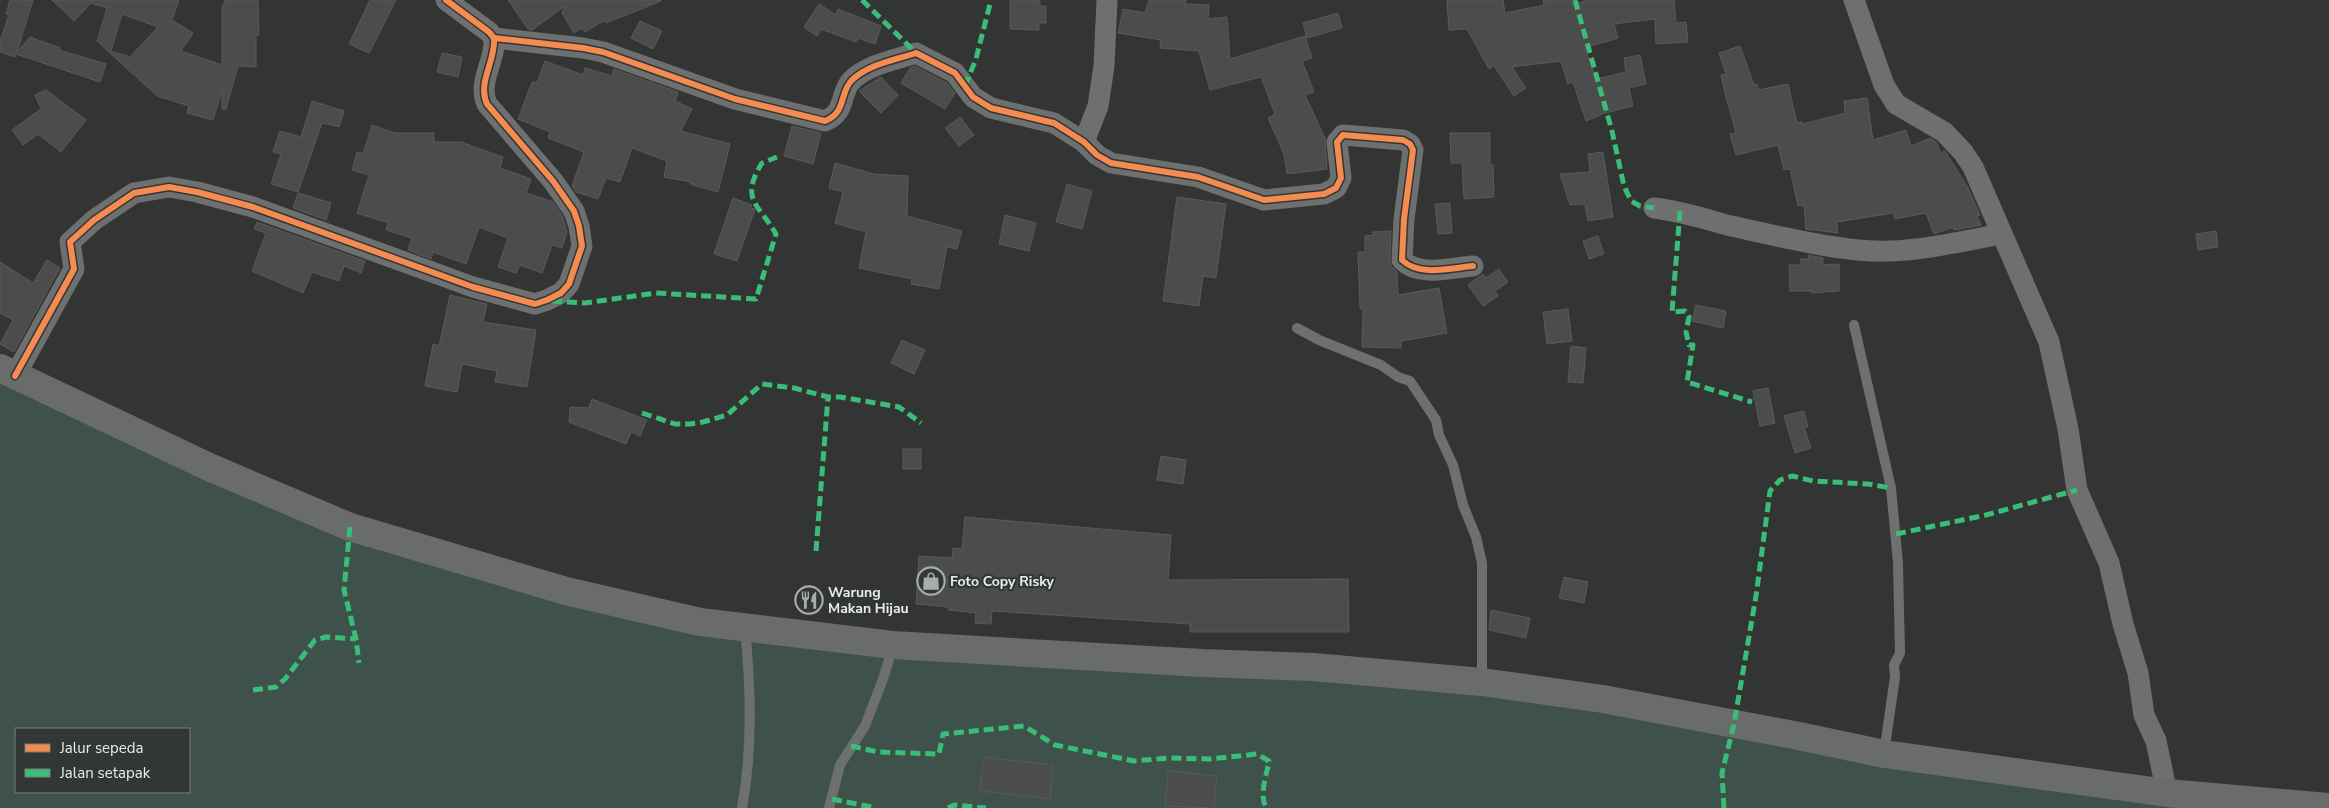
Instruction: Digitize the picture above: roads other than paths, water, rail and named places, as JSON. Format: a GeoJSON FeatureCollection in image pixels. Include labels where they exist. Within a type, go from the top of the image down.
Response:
{"type":"FeatureCollection","features":[{"type":"Feature","properties":{"kind":"highway"},"geometry":{"type":"LineString","coordinates":[[7,372],[209,467],[350,527],[566,591],[700,622],[893,645],[1202,663],[1314,666],[1482,682],[1603,699],[1884,754],[2167,793],[2329,807]]}},
{"type":"Feature","properties":{"kind":"street"},"geometry":{"type":"LineString","coordinates":[[7,372],[74,269],[70,242],[94,220],[134,193],[169,187],[197,192],[253,207],[473,287],[535,304],[561,293],[569,284],[582,246],[579,226],[574,211],[553,181],[487,104],[484,89],[494,53],[494,38],[489,32],[446,0]]}},
{"type":"Feature","properties":{"kind":"street"},"geometry":{"type":"LineString","coordinates":[[1084,142],[1098,106],[1104,66],[1107,0]]}},
{"type":"Feature","properties":{"kind":"street"},"geometry":{"type":"LineString","coordinates":[[1854,0],[1884,85],[1896,104],[1944,132],[1963,152],[1973,167],[2001,234],[2035,306],[2049,342],[2068,429],[2077,490],[2109,563],[2123,624],[2138,673],[2144,715],[2156,741],[2167,793]]}},
{"type":"Feature","properties":{"kind":"street"},"geometry":{"type":"LineString","coordinates":[[494,38],[604,52],[735,99],[825,121],[838,112],[850,82],[865,70],[916,53],[955,73],[973,96],[991,108],[1054,123],[1084,142],[1097,155],[1111,163],[1198,177],[1264,200],[1324,194],[1336,188],[1340,178],[1337,142],[1342,135],[1403,140],[1410,144],[1413,150],[1404,219],[1402,260],[1409,267],[1420,269],[1473,266]]}},
{"type":"Feature","properties":{"kind":"street"},"geometry":{"type":"LineString","coordinates":[[1654,208],[1680,212],[1732,226],[1824,245],[1860,250],[1932,247],[2001,234]]}},
{"type":"Feature","properties":{"kind":"lane"},"geometry":{"type":"LineString","coordinates":[[1854,325],[1891,488],[1896,544],[1900,653],[1894,665],[1895,677],[1884,754]]}},
{"type":"Feature","properties":{"kind":"lane"},"geometry":{"type":"LineString","coordinates":[[1297,328],[1319,340],[1381,364],[1398,377],[1410,381],[1436,420],[1439,435],[1453,465],[1463,505],[1476,537],[1482,563],[1482,682]]}},
{"type":"Feature","properties":{"kind":"lane"},"geometry":{"type":"LineString","coordinates":[[742,808],[749,740],[749,673],[745,628]]}},
{"type":"Feature","properties":{"kind":"lane"},"geometry":{"type":"LineString","coordinates":[[829,808],[840,765],[865,726],[883,679],[893,645]]}},
{"type":"Feature","properties":{"kind":"place","name":"Foto Copy Risky"},"geometry":{"type":"Point","coordinates":[931,581]}},
{"type":"Feature","properties":{"kind":"place","name":"Warung Makan Hijau"},"geometry":{"type":"Point","coordinates":[809,600]}}]}
